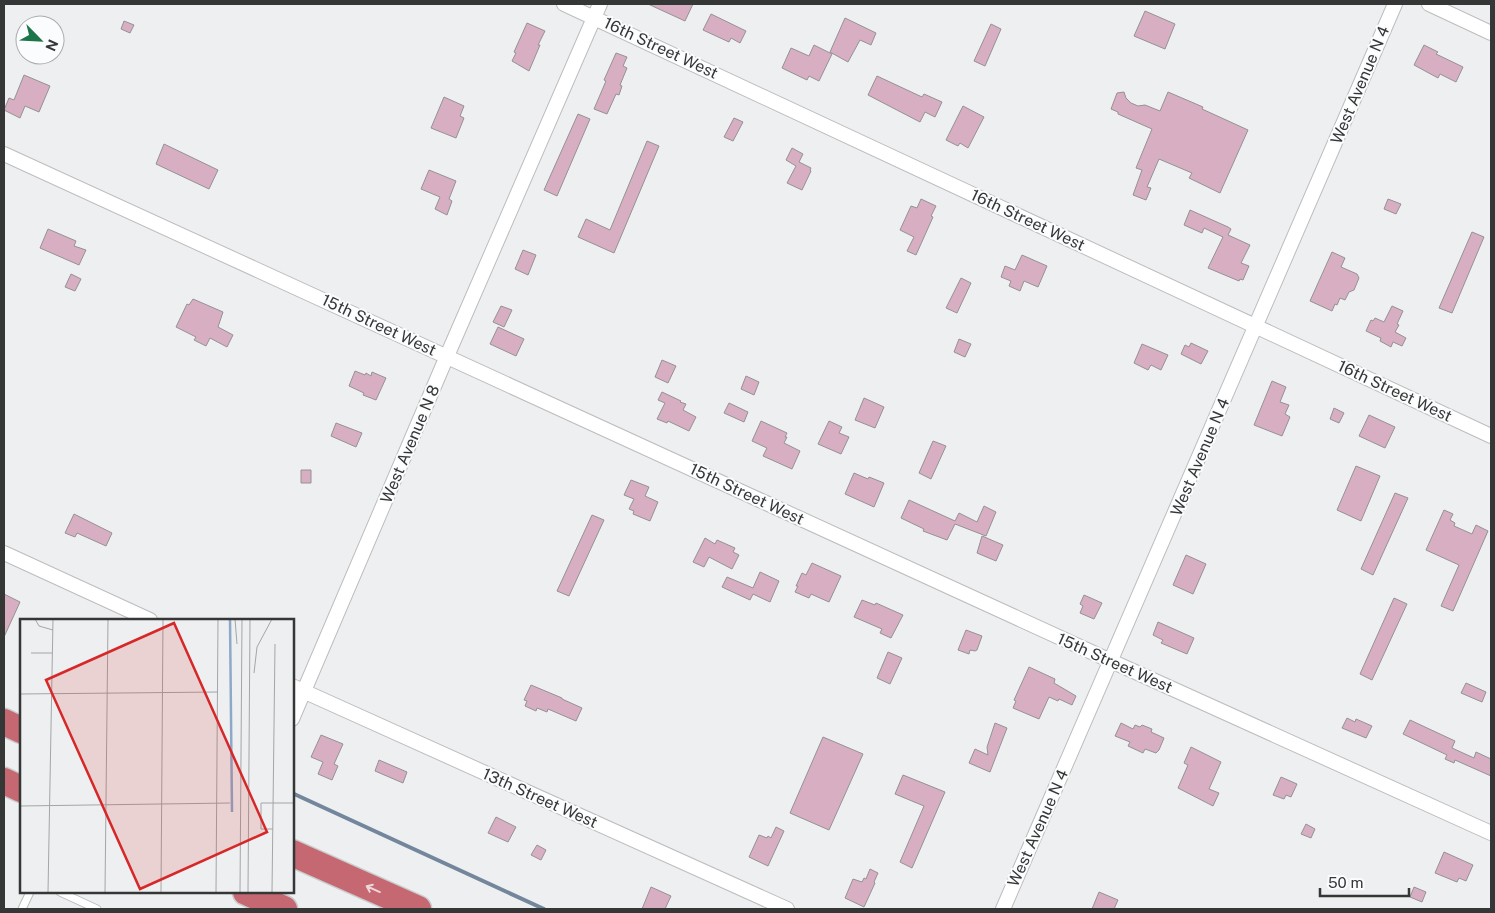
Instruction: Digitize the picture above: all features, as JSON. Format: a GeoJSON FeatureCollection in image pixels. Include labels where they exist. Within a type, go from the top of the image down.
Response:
{"type":"FeatureCollection","features":[{"type":"Feature","properties":{"kind":"highway"},"geometry":{"type":"LineString","coordinates":[[4,722],[20,730]]}},
{"type":"Feature","properties":{"kind":"highway"},"geometry":{"type":"LineString","coordinates":[[4,781],[20,789]]}},
{"type":"Feature","properties":{"kind":"highway"},"geometry":{"type":"LineString","coordinates":[[294,854],[418,909]]}},
{"type":"Feature","properties":{"kind":"highway"},"geometry":{"type":"LineString","coordinates":[[248,893],[284,909]]}},
{"type":"Feature","properties":{"kind":"street","name":"16th Street West"},"geometry":{"type":"LineString","coordinates":[[564,4],[1491,436]]}},
{"type":"Feature","properties":{"kind":"street","name":"West Avenue N 8"},"geometry":{"type":"LineString","coordinates":[[294,709],[298,689],[447,356],[600,4]]}},
{"type":"Feature","properties":{"kind":"street","name":"West Avenue N 4"},"geometry":{"type":"LineString","coordinates":[[1003,909],[1396,4]]}},
{"type":"Feature","properties":{"kind":"street"},"geometry":{"type":"LineString","coordinates":[[1429,4],[1491,34]]}},
{"type":"Feature","properties":{"kind":"street","name":"15th Street West"},"geometry":{"type":"LineString","coordinates":[[4,154],[1491,833]]}},
{"type":"Feature","properties":{"kind":"street"},"geometry":{"type":"LineString","coordinates":[[4,553],[148,619]]}},
{"type":"Feature","properties":{"kind":"street","name":"13th Street West"},"geometry":{"type":"LineString","coordinates":[[298,689],[787,909]]}},
{"type":"Feature","properties":{"kind":"lane"},"geometry":{"type":"LineString","coordinates":[[22,909],[30,893]]}},
{"type":"Feature","properties":{"kind":"lane"},"geometry":{"type":"LineString","coordinates":[[62,893],[97,909]]}},
{"type":"Feature","properties":{"kind":"building"},"geometry":{"type":"Polygon","coordinates":[[[648,4],[693,4],[685,21],[648,4]]]}},
{"type":"Feature","properties":{"kind":"building"},"geometry":{"type":"Polygon","coordinates":[[[1145,11],[1175,24],[1165,49],[1134,36],[1145,11]]]}},
{"type":"Feature","properties":{"kind":"building"},"geometry":{"type":"Polygon","coordinates":[[[711,14],[746,31],[740,43],[731,38],[729,42],[703,30],[711,14]]]}},
{"type":"Feature","properties":{"kind":"building"},"geometry":{"type":"Polygon","coordinates":[[[845,18],[876,33],[871,45],[860,40],[848,62],[830,52],[845,18]]]}},
{"type":"Feature","properties":{"kind":"building"},"geometry":{"type":"Polygon","coordinates":[[[124,21],[134,25],[130,33],[121,29],[124,21]]]}},
{"type":"Feature","properties":{"kind":"building"},"geometry":{"type":"Polygon","coordinates":[[[527,23],[545,31],[529,71],[512,61],[527,23]]]}},
{"type":"Feature","properties":{"kind":"building"},"geometry":{"type":"Polygon","coordinates":[[[991,24],[1001,29],[985,66],[974,61],[991,24]]]}},
{"type":"Feature","properties":{"kind":"building"},"geometry":{"type":"Polygon","coordinates":[[[814,45],[832,54],[819,81],[809,76],[807,80],[782,68],[791,48],[809,56],[814,45]]]}},
{"type":"Feature","properties":{"kind":"building"},"geometry":{"type":"Polygon","coordinates":[[[1424,45],[1438,52],[1436,54],[1463,67],[1456,82],[1440,74],[1438,78],[1414,65],[1424,45]]]}},
{"type":"Feature","properties":{"kind":"building"},"geometry":{"type":"Polygon","coordinates":[[[616,53],[627,57],[623,66],[627,68],[620,85],[622,86],[619,95],[616,94],[607,114],[594,109],[616,53]]]}},
{"type":"Feature","properties":{"kind":"building"},"geometry":{"type":"Polygon","coordinates":[[[24,75],[50,86],[39,112],[25,106],[20,118],[4,110],[9,98],[14,100],[24,75]]]}},
{"type":"Feature","properties":{"kind":"building"},"geometry":{"type":"Polygon","coordinates":[[[877,76],[922,97],[924,94],[942,102],[935,117],[925,112],[920,122],[868,95],[877,76]]]}},
{"type":"Feature","properties":{"kind":"building"},"geometry":{"type":"Polygon","coordinates":[[[1124,92],[1126,98],[1131,103],[1138,106],[1145,105],[1160,111],[1168,92],[1248,130],[1220,193],[1189,178],[1192,173],[1159,159],[1147,187],[1151,188],[1146,200],[1133,195],[1142,170],[1136,168],[1152,129],[1111,109],[1117,93],[1124,92]]]}},
{"type":"Feature","properties":{"kind":"building"},"geometry":{"type":"Polygon","coordinates":[[[444,97],[464,106],[460,116],[464,118],[456,138],[431,128],[444,97]]]}},
{"type":"Feature","properties":{"kind":"building"},"geometry":{"type":"Polygon","coordinates":[[[963,106],[984,117],[968,148],[960,143],[958,146],[946,140],[963,106]]]}},
{"type":"Feature","properties":{"kind":"building"},"geometry":{"type":"Polygon","coordinates":[[[578,114],[590,119],[557,196],[544,190],[578,114]]]}},
{"type":"Feature","properties":{"kind":"building"},"geometry":{"type":"Polygon","coordinates":[[[734,118],[743,122],[733,141],[724,137],[734,118]]]}},
{"type":"Feature","properties":{"kind":"building"},"geometry":{"type":"Polygon","coordinates":[[[647,141],[659,146],[614,253],[578,237],[586,219],[610,230],[647,141]]]}},
{"type":"Feature","properties":{"kind":"building"},"geometry":{"type":"Polygon","coordinates":[[[164,144],[218,170],[209,189],[156,164],[164,144]]]}},
{"type":"Feature","properties":{"kind":"building"},"geometry":{"type":"Polygon","coordinates":[[[792,148],[803,154],[799,162],[811,168],[802,190],[787,183],[796,166],[786,160],[792,148]]]}},
{"type":"Feature","properties":{"kind":"building"},"geometry":{"type":"Polygon","coordinates":[[[429,170],[456,181],[449,199],[452,201],[447,215],[435,209],[440,197],[421,189],[429,170]]]}},
{"type":"Feature","properties":{"kind":"building"},"geometry":{"type":"Polygon","coordinates":[[[921,199],[936,206],[916,255],[907,251],[914,237],[900,230],[911,206],[917,208],[921,199]]]}},
{"type":"Feature","properties":{"kind":"building"},"geometry":{"type":"Polygon","coordinates":[[[1388,199],[1401,204],[1396,214],[1384,209],[1388,199]]]}},
{"type":"Feature","properties":{"kind":"building"},"geometry":{"type":"Polygon","coordinates":[[[1190,210],[1228,227],[1231,229],[1228,235],[1250,245],[1241,263],[1249,266],[1243,280],[1240,279],[1239,281],[1208,268],[1223,237],[1204,228],[1202,233],[1184,225],[1190,210]]]}},
{"type":"Feature","properties":{"kind":"building"},"geometry":{"type":"Polygon","coordinates":[[[48,229],[76,241],[74,246],[86,250],[79,265],[40,248],[48,229]]]}},
{"type":"Feature","properties":{"kind":"building"},"geometry":{"type":"Polygon","coordinates":[[[1472,232],[1484,237],[1452,313],[1439,308],[1472,232]]]}},
{"type":"Feature","properties":{"kind":"building"},"geometry":{"type":"Polygon","coordinates":[[[523,250],[536,255],[528,275],[515,269],[523,250]]]}},
{"type":"Feature","properties":{"kind":"building"},"geometry":{"type":"Polygon","coordinates":[[[1332,252],[1345,258],[1341,267],[1357,274],[1359,278],[1354,290],[1349,292],[1345,300],[1340,298],[1332,311],[1310,301],[1332,252]]]}},
{"type":"Feature","properties":{"kind":"building"},"geometry":{"type":"Polygon","coordinates":[[[1022,255],[1047,266],[1038,287],[1024,281],[1020,291],[1009,286],[1011,281],[1001,277],[1005,266],[1015,270],[1022,255]]]}},
{"type":"Feature","properties":{"kind":"building"},"geometry":{"type":"Polygon","coordinates":[[[71,274],[81,279],[75,291],[65,287],[71,274]]]}},
{"type":"Feature","properties":{"kind":"building"},"geometry":{"type":"Polygon","coordinates":[[[961,278],[971,283],[957,313],[946,308],[961,278]]]}},
{"type":"Feature","properties":{"kind":"building"},"geometry":{"type":"Polygon","coordinates":[[[193,299],[223,312],[218,327],[233,335],[227,347],[210,338],[206,346],[194,340],[196,337],[176,327],[187,304],[189,305],[193,299]]]}},
{"type":"Feature","properties":{"kind":"building"},"geometry":{"type":"Polygon","coordinates":[[[501,306],[512,310],[504,327],[493,322],[501,306]]]}},
{"type":"Feature","properties":{"kind":"building"},"geometry":{"type":"Polygon","coordinates":[[[1392,306],[1403,311],[1395,332],[1406,338],[1402,346],[1393,342],[1391,347],[1380,341],[1381,338],[1366,331],[1371,320],[1373,321],[1375,318],[1384,322],[1392,306]]]}},
{"type":"Feature","properties":{"kind":"building"},"geometry":{"type":"Polygon","coordinates":[[[498,327],[524,339],[516,356],[490,344],[498,327]]]}},
{"type":"Feature","properties":{"kind":"building"},"geometry":{"type":"Polygon","coordinates":[[[959,339],[971,344],[965,357],[954,352],[959,339]]]}},
{"type":"Feature","properties":{"kind":"building"},"geometry":{"type":"Polygon","coordinates":[[[1191,343],[1208,351],[1201,364],[1181,354],[1185,345],[1189,347],[1191,343]]]}},
{"type":"Feature","properties":{"kind":"building"},"geometry":{"type":"Polygon","coordinates":[[[1142,344],[1168,355],[1161,370],[1151,365],[1148,370],[1134,363],[1142,344]]]}},
{"type":"Feature","properties":{"kind":"building"},"geometry":{"type":"Polygon","coordinates":[[[662,360],[676,366],[668,383],[655,377],[662,360]]]}},
{"type":"Feature","properties":{"kind":"building"},"geometry":{"type":"Polygon","coordinates":[[[355,371],[371,376],[372,372],[386,378],[376,400],[363,395],[364,393],[349,386],[355,371]]]}},
{"type":"Feature","properties":{"kind":"building"},"geometry":{"type":"Polygon","coordinates":[[[746,376],[759,382],[754,395],[741,389],[746,376]]]}},
{"type":"Feature","properties":{"kind":"building"},"geometry":{"type":"Polygon","coordinates":[[[1272,381],[1286,387],[1280,402],[1289,405],[1285,414],[1290,417],[1282,436],[1254,425],[1272,381]]]}},
{"type":"Feature","properties":{"kind":"building"},"geometry":{"type":"Polygon","coordinates":[[[662,392],[686,404],[683,410],[696,417],[689,431],[668,421],[667,423],[657,419],[665,403],[658,400],[662,392]]]}},
{"type":"Feature","properties":{"kind":"building"},"geometry":{"type":"Polygon","coordinates":[[[864,398],[884,407],[875,428],[855,420],[864,398]]]}},
{"type":"Feature","properties":{"kind":"building"},"geometry":{"type":"Polygon","coordinates":[[[729,403],[748,412],[744,422],[724,413],[729,403]]]}},
{"type":"Feature","properties":{"kind":"building"},"geometry":{"type":"Polygon","coordinates":[[[1334,408],[1344,413],[1339,423],[1330,419],[1334,408]]]}},
{"type":"Feature","properties":{"kind":"building"},"geometry":{"type":"Polygon","coordinates":[[[1369,415],[1395,427],[1385,448],[1359,436],[1369,415]]]}},
{"type":"Feature","properties":{"kind":"building"},"geometry":{"type":"Polygon","coordinates":[[[761,421],[787,433],[784,443],[800,451],[792,469],[763,456],[767,448],[752,441],[761,421]]]}},
{"type":"Feature","properties":{"kind":"building"},"geometry":{"type":"Polygon","coordinates":[[[829,421],[842,427],[839,433],[849,437],[841,454],[818,444],[829,421]]]}},
{"type":"Feature","properties":{"kind":"building"},"geometry":{"type":"Polygon","coordinates":[[[336,423],[362,433],[356,447],[331,436],[336,423]]]}},
{"type":"Feature","properties":{"kind":"building"},"geometry":{"type":"Polygon","coordinates":[[[933,441],[946,446],[931,479],[919,473],[933,441]]]}},
{"type":"Feature","properties":{"kind":"building"},"geometry":{"type":"Polygon","coordinates":[[[1356,466],[1380,476],[1361,521],[1337,510],[1356,466]]]}},
{"type":"Feature","properties":{"kind":"building"},"geometry":{"type":"Polygon","coordinates":[[[301,470],[311,470],[311,483],[301,483],[301,470]]]}},
{"type":"Feature","properties":{"kind":"building"},"geometry":{"type":"Polygon","coordinates":[[[854,473],[884,483],[874,507],[845,494],[854,473]]]}},
{"type":"Feature","properties":{"kind":"building"},"geometry":{"type":"Polygon","coordinates":[[[631,480],[649,487],[645,496],[658,502],[650,521],[633,514],[634,511],[629,509],[634,499],[624,495],[631,480]]]}},
{"type":"Feature","properties":{"kind":"building"},"geometry":{"type":"Polygon","coordinates":[[[1395,493],[1408,498],[1373,575],[1361,569],[1395,493]]]}},
{"type":"Feature","properties":{"kind":"building"},"geometry":{"type":"Polygon","coordinates":[[[909,500],[955,521],[959,513],[977,522],[984,506],[996,512],[986,536],[955,524],[947,540],[923,531],[924,529],[901,518],[909,500]]]}},
{"type":"Feature","properties":{"kind":"building"},"geometry":{"type":"Polygon","coordinates":[[[1444,510],[1453,514],[1450,520],[1455,523],[1454,526],[1472,534],[1476,525],[1488,531],[1453,611],[1441,606],[1459,565],[1426,550],[1444,510]]]}},
{"type":"Feature","properties":{"kind":"building"},"geometry":{"type":"Polygon","coordinates":[[[74,514],[112,533],[106,546],[77,533],[75,537],[65,533],[74,514]]]}},
{"type":"Feature","properties":{"kind":"building"},"geometry":{"type":"Polygon","coordinates":[[[592,515],[604,520],[569,596],[557,591],[592,515]]]}},
{"type":"Feature","properties":{"kind":"building"},"geometry":{"type":"Polygon","coordinates":[[[982,536],[1003,545],[996,561],[977,553],[982,536]]]}},
{"type":"Feature","properties":{"kind":"building"},"geometry":{"type":"Polygon","coordinates":[[[705,538],[715,544],[717,540],[735,548],[733,552],[739,555],[732,569],[709,557],[704,567],[693,562],[705,538]]]}},
{"type":"Feature","properties":{"kind":"building"},"geometry":{"type":"Polygon","coordinates":[[[1186,555],[1206,564],[1193,594],[1173,585],[1186,555]]]}},
{"type":"Feature","properties":{"kind":"building"},"geometry":{"type":"Polygon","coordinates":[[[812,563],[841,576],[829,602],[811,594],[809,598],[795,592],[802,573],[806,575],[812,563]]]}},
{"type":"Feature","properties":{"kind":"building"},"geometry":{"type":"Polygon","coordinates":[[[760,572],[779,581],[770,602],[753,594],[750,600],[722,587],[727,577],[753,588],[760,572]]]}},
{"type":"Feature","properties":{"kind":"building"},"geometry":{"type":"Polygon","coordinates":[[[4,594],[20,602],[4,637],[4,594]]]}},
{"type":"Feature","properties":{"kind":"building"},"geometry":{"type":"Polygon","coordinates":[[[1084,595],[1102,603],[1094,619],[1080,613],[1083,606],[1080,604],[1084,595]]]}},
{"type":"Feature","properties":{"kind":"building"},"geometry":{"type":"Polygon","coordinates":[[[1394,598],[1407,604],[1372,680],[1360,674],[1394,598]]]}},
{"type":"Feature","properties":{"kind":"building"},"geometry":{"type":"Polygon","coordinates":[[[862,600],[875,605],[876,603],[903,615],[891,638],[880,633],[882,629],[854,617],[862,600]]]}},
{"type":"Feature","properties":{"kind":"building"},"geometry":{"type":"Polygon","coordinates":[[[1158,622],[1194,638],[1187,654],[1161,643],[1163,640],[1153,635],[1158,622]]]}},
{"type":"Feature","properties":{"kind":"building"},"geometry":{"type":"Polygon","coordinates":[[[966,630],[982,636],[977,650],[970,650],[969,654],[958,650],[966,630]]]}},
{"type":"Feature","properties":{"kind":"building"},"geometry":{"type":"Polygon","coordinates":[[[888,652],[902,658],[890,684],[877,678],[888,652]]]}},
{"type":"Feature","properties":{"kind":"building"},"geometry":{"type":"Polygon","coordinates":[[[1029,667],[1055,679],[1054,683],[1076,696],[1072,705],[1049,697],[1039,719],[1013,708],[1016,701],[1014,700],[1029,667]]]}},
{"type":"Feature","properties":{"kind":"building"},"geometry":{"type":"Polygon","coordinates":[[[1466,683],[1486,692],[1482,702],[1461,693],[1466,683]]]}},
{"type":"Feature","properties":{"kind":"building"},"geometry":{"type":"Polygon","coordinates":[[[531,685],[582,708],[576,721],[548,709],[547,712],[537,708],[536,711],[525,706],[527,701],[524,700],[531,685]]]}},
{"type":"Feature","properties":{"kind":"building"},"geometry":{"type":"Polygon","coordinates":[[[1347,718],[1355,722],[1356,719],[1372,726],[1366,738],[1342,728],[1347,718]]]}},
{"type":"Feature","properties":{"kind":"building"},"geometry":{"type":"Polygon","coordinates":[[[1410,720],[1455,741],[1452,748],[1474,758],[1476,752],[1491,759],[1491,776],[1455,760],[1454,763],[1445,759],[1447,755],[1403,734],[1410,720]]]}},
{"type":"Feature","properties":{"kind":"building"},"geometry":{"type":"Polygon","coordinates":[[[995,723],[1007,728],[990,772],[969,763],[975,749],[988,755],[987,747],[995,723]]]}},
{"type":"Feature","properties":{"kind":"building"},"geometry":{"type":"Polygon","coordinates":[[[1121,723],[1133,729],[1135,725],[1140,727],[1142,725],[1152,729],[1151,732],[1164,738],[1159,750],[1156,753],[1145,749],[1143,753],[1128,746],[1130,742],[1115,736],[1121,723]]]}},
{"type":"Feature","properties":{"kind":"building"},"geometry":{"type":"Polygon","coordinates":[[[321,735],[343,744],[334,764],[338,766],[332,780],[318,774],[323,762],[311,757],[321,735]]]}},
{"type":"Feature","properties":{"kind":"building"},"geometry":{"type":"Polygon","coordinates":[[[823,737],[863,754],[829,830],[790,813],[823,737]]]}},
{"type":"Feature","properties":{"kind":"building"},"geometry":{"type":"Polygon","coordinates":[[[1191,747],[1221,762],[1209,789],[1219,793],[1213,806],[1178,788],[1188,765],[1184,763],[1191,747]]]}},
{"type":"Feature","properties":{"kind":"building"},"geometry":{"type":"Polygon","coordinates":[[[379,760],[407,772],[403,783],[375,771],[379,760]]]}},
{"type":"Feature","properties":{"kind":"building"},"geometry":{"type":"Polygon","coordinates":[[[903,775],[945,792],[912,868],[900,862],[924,806],[895,794],[903,775]]]}},
{"type":"Feature","properties":{"kind":"building"},"geometry":{"type":"Polygon","coordinates":[[[1281,777],[1297,784],[1291,797],[1286,795],[1284,799],[1273,795],[1281,777]]]}},
{"type":"Feature","properties":{"kind":"building"},"geometry":{"type":"Polygon","coordinates":[[[496,817],[516,827],[508,842],[488,833],[496,817]]]}},
{"type":"Feature","properties":{"kind":"building"},"geometry":{"type":"Polygon","coordinates":[[[1306,824],[1315,829],[1311,838],[1301,834],[1306,824]]]}},
{"type":"Feature","properties":{"kind":"building"},"geometry":{"type":"Polygon","coordinates":[[[776,827],[784,831],[768,866],[749,857],[759,835],[771,838],[776,827]]]}},
{"type":"Feature","properties":{"kind":"building"},"geometry":{"type":"Polygon","coordinates":[[[537,845],[546,850],[541,860],[531,855],[537,845]]]}},
{"type":"Feature","properties":{"kind":"building"},"geometry":{"type":"Polygon","coordinates":[[[1444,852],[1473,865],[1466,881],[1459,878],[1457,882],[1435,873],[1444,852]]]}},
{"type":"Feature","properties":{"kind":"building"},"geometry":{"type":"Polygon","coordinates":[[[870,869],[878,873],[864,907],[845,898],[853,879],[862,882],[864,878],[866,879],[870,869]]]}},
{"type":"Feature","properties":{"kind":"building"},"geometry":{"type":"Polygon","coordinates":[[[651,887],[671,896],[665,909],[642,909],[651,887]]]}},
{"type":"Feature","properties":{"kind":"building"},"geometry":{"type":"Polygon","coordinates":[[[1414,887],[1426,892],[1422,902],[1410,897],[1414,887]]]}},
{"type":"Feature","properties":{"kind":"building"},"geometry":{"type":"Polygon","coordinates":[[[1099,892],[1118,900],[1114,909],[1092,909],[1099,892]]]}},
{"type":"Feature","properties":{"kind":"waterway"},"geometry":{"type":"LineString","coordinates":[[294,794],[544,909]]}}]}
